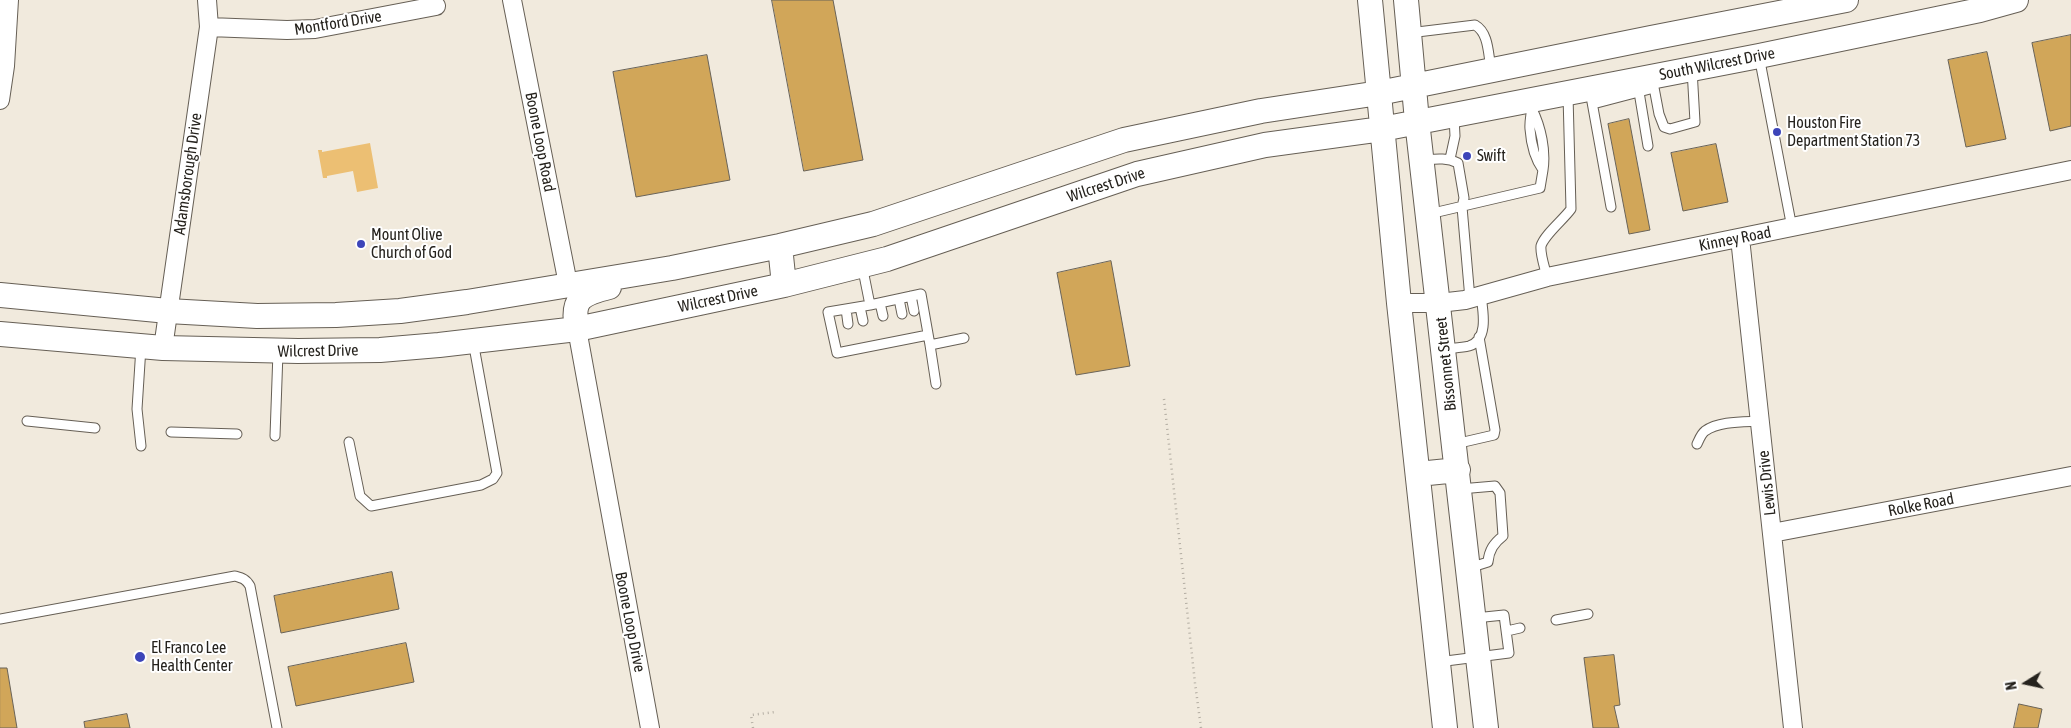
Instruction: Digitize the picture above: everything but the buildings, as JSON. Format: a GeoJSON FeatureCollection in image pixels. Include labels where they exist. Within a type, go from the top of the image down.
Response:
{"type":"FeatureCollection","features":[{"type":"Feature","properties":{"kind":"main road"},"geometry":{"type":"LineString","coordinates":[[1370,0],[1399,303],[1445,728]]}},
{"type":"Feature","properties":{"kind":"main road","name":"Bissonnet Street"},"geometry":{"type":"LineString","coordinates":[[1406,0],[1422,160],[1486,728]]}},
{"type":"Feature","properties":{"kind":"main road"},"geometry":{"type":"LineString","coordinates":[[0,295],[168,311],[257,316],[336,315],[400,311],[467,302],[672,268],[780,246],[873,224],[1124,140],[1261,111],[1379,93],[1846,0]]}},
{"type":"Feature","properties":{"kind":"main road","name":"South Wilcrest Drive"},"geometry":{"type":"LineString","coordinates":[[1418,121],[1646,84],[1692,69],[1980,10],[2016,0]]}},
{"type":"Feature","properties":{"kind":"main road"},"geometry":{"type":"LineString","coordinates":[[1745,19],[1759,56]]}},
{"type":"Feature","properties":{"kind":"main road","name":"Wilcrest Drive"},"geometry":{"type":"LineString","coordinates":[[0,334],[152,347],[278,351],[380,350],[577,329],[784,285],[887,259],[1137,174],[1265,145],[1382,129],[1418,121]]}},
{"type":"Feature","properties":{"kind":"main road"},"geometry":{"type":"LineString","coordinates":[[1124,140],[1137,174]]}},
{"type":"Feature","properties":{"kind":"main road"},"geometry":{"type":"LineString","coordinates":[[956,234],[965,193]]}},
{"type":"Feature","properties":{"kind":"main road"},"geometry":{"type":"LineString","coordinates":[[780,246],[784,285]]}},
{"type":"Feature","properties":{"kind":"main road"},"geometry":{"type":"LineString","coordinates":[[577,329],[576,306],[580,299],[589,292],[655,277],[672,268]]}},
{"type":"Feature","properties":{"kind":"main road"},"geometry":{"type":"LineString","coordinates":[[1418,474],[1459,480]]}},
{"type":"Feature","properties":{"kind":"street"},"geometry":{"type":"LineString","coordinates":[[0,100],[5,66],[9,0]]}},
{"type":"Feature","properties":{"kind":"street","name":"Adamsborough Drive"},"geometry":{"type":"LineString","coordinates":[[152,347],[168,311],[209,27],[207,0]]}},
{"type":"Feature","properties":{"kind":"street","name":"Boone Loop Road"},"geometry":{"type":"LineString","coordinates":[[512,0],[568,284]]}},
{"type":"Feature","properties":{"kind":"street","name":"Montford Drive"},"geometry":{"type":"LineString","coordinates":[[209,27],[287,30],[315,28],[436,6]]}},
{"type":"Feature","properties":{"kind":"street","name":"Kinney Road"},"geometry":{"type":"LineString","coordinates":[[1399,303],[1439,303],[1475,297],[1547,277],[2071,170]]}},
{"type":"Feature","properties":{"kind":"street","name":"Lewis Drive"},"geometry":{"type":"LineString","coordinates":[[1740,238],[1793,728]]}},
{"type":"Feature","properties":{"kind":"street","name":"Boone Loop Drive"},"geometry":{"type":"LineString","coordinates":[[577,329],[650,728]]}},
{"type":"Feature","properties":{"kind":"street","name":"Rolke Road"},"geometry":{"type":"LineString","coordinates":[[1772,533],[2071,476]]}},
{"type":"Feature","properties":{"kind":"lane"},"geometry":{"type":"LineString","coordinates":[[1409,34],[1475,25],[1481,28],[1484,34],[1491,71]]}},
{"type":"Feature","properties":{"kind":"lane"},"geometry":{"type":"LineString","coordinates":[[1759,56],[1792,228]]}},
{"type":"Feature","properties":{"kind":"lane"},"geometry":{"type":"LineString","coordinates":[[1646,84],[1664,127],[1670,129],[1692,124],[1696,118],[1692,69]]}},
{"type":"Feature","properties":{"kind":"lane"},"geometry":{"type":"LineString","coordinates":[[1646,84],[1648,146]]}},
{"type":"Feature","properties":{"kind":"lane"},"geometry":{"type":"LineString","coordinates":[[1583,95],[1611,207]]}},
{"type":"Feature","properties":{"kind":"lane"},"geometry":{"type":"LineString","coordinates":[[1547,277],[1541,248],[1543,242],[1564,219],[1571,208],[1583,95]]}},
{"type":"Feature","properties":{"kind":"lane"},"geometry":{"type":"LineString","coordinates":[[1429,214],[1540,188],[1543,170],[1536,161],[1530,129],[1531,104]]}},
{"type":"Feature","properties":{"kind":"lane"},"geometry":{"type":"LineString","coordinates":[[1450,159],[1455,136],[1453,114]]}},
{"type":"Feature","properties":{"kind":"lane"},"geometry":{"type":"LineString","coordinates":[[1422,160],[1450,159],[1458,163],[1464,198],[1462,207],[1475,297],[1484,321],[1479,337],[1471,346],[1444,350]]}},
{"type":"Feature","properties":{"kind":"lane"},"geometry":{"type":"LineString","coordinates":[[862,265],[865,306],[863,321]]}},
{"type":"Feature","properties":{"kind":"lane"},"geometry":{"type":"LineString","coordinates":[[921,333],[867,342],[853,349],[836,352],[828,312],[920,294],[921,333],[930,345],[936,384]]}},
{"type":"Feature","properties":{"kind":"lane"},"geometry":{"type":"LineString","coordinates":[[912,296],[914,311]]}},
{"type":"Feature","properties":{"kind":"lane"},"geometry":{"type":"LineString","coordinates":[[899,299],[902,314]]}},
{"type":"Feature","properties":{"kind":"lane"},"geometry":{"type":"LineString","coordinates":[[880,303],[882,316]]}},
{"type":"Feature","properties":{"kind":"lane"},"geometry":{"type":"LineString","coordinates":[[846,309],[848,324]]}},
{"type":"Feature","properties":{"kind":"lane"},"geometry":{"type":"LineString","coordinates":[[1455,444],[1494,435],[1495,430],[1479,337]]}},
{"type":"Feature","properties":{"kind":"lane"},"geometry":{"type":"LineString","coordinates":[[930,345],[964,338]]}},
{"type":"Feature","properties":{"kind":"lane"},"geometry":{"type":"LineString","coordinates":[[852,340],[853,349]]}},
{"type":"Feature","properties":{"kind":"lane"},"geometry":{"type":"LineString","coordinates":[[349,442],[360,496],[371,506],[481,485],[493,479],[496,472],[473,341]]}},
{"type":"Feature","properties":{"kind":"lane"},"geometry":{"type":"LineString","coordinates":[[141,446],[137,409],[152,347]]}},
{"type":"Feature","properties":{"kind":"lane"},"geometry":{"type":"LineString","coordinates":[[275,436],[278,351]]}},
{"type":"Feature","properties":{"kind":"lane"},"geometry":{"type":"LineString","coordinates":[[26,421],[95,428]]}},
{"type":"Feature","properties":{"kind":"lane"},"geometry":{"type":"LineString","coordinates":[[1697,444],[1703,433],[1707,430],[1718,426],[1760,421]]}},
{"type":"Feature","properties":{"kind":"lane"},"geometry":{"type":"LineString","coordinates":[[171,432],[237,434]]}},
{"type":"Feature","properties":{"kind":"lane"},"geometry":{"type":"LineString","coordinates":[[1459,480],[1495,486],[1500,493],[1503,536],[1496,542],[1489,553],[1488,562],[1469,568]]}},
{"type":"Feature","properties":{"kind":"lane"},"geometry":{"type":"LineString","coordinates":[[0,619],[235,576],[241,578],[246,580],[250,586],[277,728]]}},
{"type":"Feature","properties":{"kind":"lane"},"geometry":{"type":"LineString","coordinates":[[1556,620],[1588,614]]}},
{"type":"Feature","properties":{"kind":"lane"},"geometry":{"type":"LineString","coordinates":[[1438,662],[1509,653],[1504,615],[1474,618]]}},
{"type":"Feature","properties":{"kind":"lane"},"geometry":{"type":"LineString","coordinates":[[1507,630],[1520,628]]}},
{"type":"Feature","properties":{"kind":"path"},"geometry":{"type":"LineString","coordinates":[[1164,399],[1201,728]]}},
{"type":"Feature","properties":{"kind":"path"},"geometry":{"type":"LineString","coordinates":[[753,728],[751,715],[775,712]]}},
{"type":"Feature","properties":{"kind":"shaded area"},"geometry":{"type":"Polygon","coordinates":[[[370,143],[378,188],[357,192],[353,171],[323,178],[318,150],[322,150],[322,152],[370,143]]]}},
{"type":"Feature","properties":{"kind":"place","name":"Houston Fire Department Station 73"},"geometry":{"type":"Point","coordinates":[1777,132]}},
{"type":"Feature","properties":{"kind":"place","name":"Swift"},"geometry":{"type":"Point","coordinates":[1467,156]}},
{"type":"Feature","properties":{"kind":"place","name":"Mount Olive Church of God"},"geometry":{"type":"Point","coordinates":[361,244]}},
{"type":"Feature","properties":{"kind":"place","name":"El Franco Lee Health Center"},"geometry":{"type":"Point","coordinates":[140,657]}}]}
